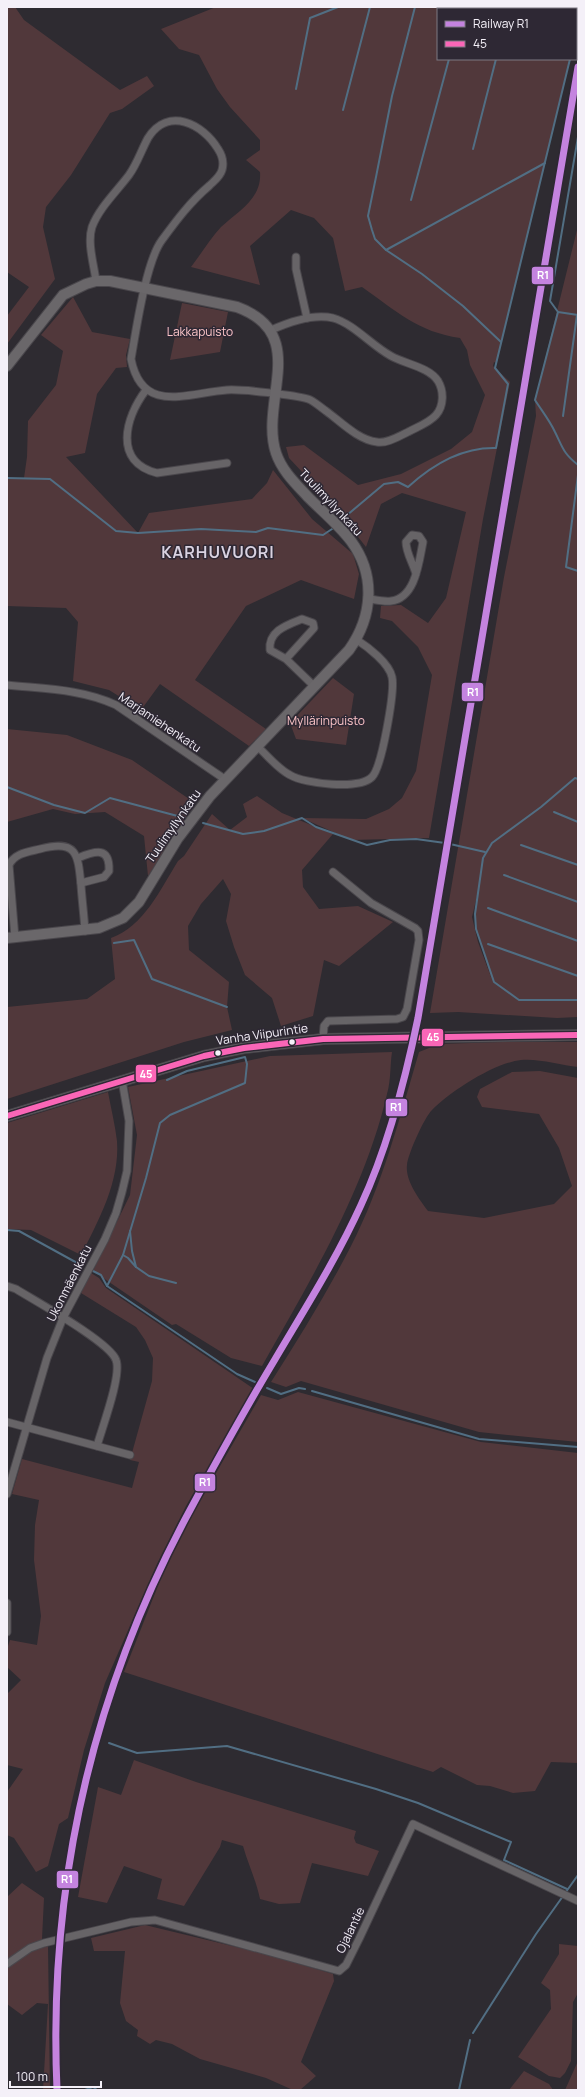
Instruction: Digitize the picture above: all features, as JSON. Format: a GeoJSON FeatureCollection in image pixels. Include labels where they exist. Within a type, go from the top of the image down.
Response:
{"type":"FeatureCollection","features":[{"type":"Feature","properties":{"kind":"street"},"geometry":{"type":"LineString","coordinates":[[7,366],[63,295],[73,289],[96,281],[110,281],[146,288],[237,307],[258,317],[271,330],[307,318],[332,318],[342,322],[391,356],[425,370],[437,380],[441,387],[443,394],[441,406],[436,415],[427,421],[396,438],[377,443],[359,435],[308,399],[228,390],[168,398],[158,396],[146,390],[138,382],[131,359],[146,288],[154,253],[160,242],[192,200],[218,177],[222,169],[222,157],[218,149],[198,126],[185,121],[169,122],[155,131],[149,138],[138,163],[97,218],[90,236],[96,281]]}},
{"type":"Feature","properties":{"kind":"street"},"geometry":{"type":"LineString","coordinates":[[296,257],[296,269],[307,318]]}},
{"type":"Feature","properties":{"kind":"street","name":"Tuulimyllynkatu"},"geometry":{"type":"LineString","coordinates":[[11,938],[85,931],[111,924],[123,918],[134,908],[188,824],[210,796],[315,687],[356,640],[364,622],[370,599],[366,574],[358,551],[350,539],[292,480],[283,469],[276,454],[272,436],[279,368],[278,356],[271,330]]}},
{"type":"Feature","properties":{"kind":"street"},"geometry":{"type":"LineString","coordinates":[[146,390],[137,401],[129,424],[127,446],[130,455],[138,465],[158,473],[227,463]]}},
{"type":"Feature","properties":{"kind":"street"},"geometry":{"type":"LineString","coordinates":[[370,599],[392,601],[401,598],[409,590],[416,574],[423,542],[419,536],[412,535],[406,542],[406,548],[413,562],[416,574]]}},
{"type":"Feature","properties":{"kind":"street"},"geometry":{"type":"LineString","coordinates":[[286,659],[310,634],[314,628],[313,623],[302,619],[277,631],[271,638],[270,650],[286,659],[315,687]]}},
{"type":"Feature","properties":{"kind":"street"},"geometry":{"type":"LineString","coordinates":[[258,747],[289,775],[302,780],[356,784],[372,777],[380,762],[393,690],[392,676],[386,666],[356,640]]}},
{"type":"Feature","properties":{"kind":"street","name":"Marjamiehenkatu"},"geometry":{"type":"LineString","coordinates":[[7,685],[73,691],[100,697],[116,705],[226,780]]}},
{"type":"Feature","properties":{"kind":"street"},"geometry":{"type":"LineString","coordinates":[[11,938],[9,873],[12,859],[19,854],[54,845],[68,848],[78,858],[85,931]]}},
{"type":"Feature","properties":{"kind":"street"},"geometry":{"type":"LineString","coordinates":[[78,858],[94,851],[100,852],[106,856],[110,863],[109,871],[104,877],[81,883]]}},
{"type":"Feature","properties":{"kind":"street"},"geometry":{"type":"LineString","coordinates":[[323,1039],[324,1026],[328,1021],[397,1020],[403,1017],[407,1009],[419,940],[418,931],[415,928],[370,903],[333,872]]}},
{"type":"Feature","properties":{"kind":"street","name":"Vanha Viipurintie"},"geometry":{"type":"LineString","coordinates":[[7,1116],[204,1056],[244,1048],[323,1039],[578,1035]]}},
{"type":"Feature","properties":{"kind":"street","name":"Ukonmäenkatu"},"geometry":{"type":"LineString","coordinates":[[7,1494],[47,1358],[63,1318],[105,1239],[116,1213],[122,1192],[127,1172],[129,1121],[122,1080]]}},
{"type":"Feature","properties":{"kind":"street"},"geometry":{"type":"LineString","coordinates":[[7,1286],[16,1288],[104,1345],[116,1360],[116,1378],[97,1446]]}},
{"type":"Feature","properties":{"kind":"street"},"geometry":{"type":"LineString","coordinates":[[7,1422],[130,1455]]}},
{"type":"Feature","properties":{"kind":"street"},"geometry":{"type":"LineString","coordinates":[[7,1603],[7,1632]]}},
{"type":"Feature","properties":{"kind":"street","name":"Ojalantie"},"geometry":{"type":"LineString","coordinates":[[7,1964],[30,1948],[131,1922],[155,1920],[339,1971],[346,1965],[413,1824],[578,1902]]}},
{"type":"Feature","properties":{"kind":"green space"},"geometry":{"type":"Polygon","coordinates":[[[7,7],[15,7],[24,20],[120,90],[147,76],[154,86],[122,109],[110,113],[71,175],[46,207],[43,227],[55,279],[7,344],[7,316],[29,287],[7,272],[7,7]]]}},
{"type":"Feature","properties":{"kind":"green space"},"geometry":{"type":"Polygon","coordinates":[[[216,7],[576,7],[437,8],[437,60],[570,60],[496,363],[494,362],[493,366],[510,382],[483,519],[429,838],[351,840],[302,818],[366,819],[389,809],[402,798],[416,771],[432,675],[418,647],[392,621],[380,618],[381,606],[401,605],[428,623],[446,598],[466,512],[402,493],[381,504],[366,547],[332,504],[289,458],[286,447],[304,445],[358,485],[401,474],[451,449],[472,432],[485,395],[470,365],[467,350],[460,338],[445,335],[420,326],[397,312],[362,287],[345,291],[333,238],[314,218],[291,210],[250,246],[260,285],[191,267],[221,227],[248,204],[257,190],[260,181],[260,172],[246,160],[260,150],[260,140],[230,107],[217,89],[199,55],[179,49],[161,29],[216,7]]]}},
{"type":"Feature","properties":{"kind":"green space"},"geometry":{"type":"Polygon","coordinates":[[[578,226],[578,1017],[557,1018],[458,1012],[430,1013],[504,577],[536,416],[535,400],[578,226]],[[478,892],[472,917],[478,942],[491,977],[476,929],[475,914],[478,892]]]}},
{"type":"Feature","properties":{"kind":"green space"},"geometry":{"type":"Polygon","coordinates":[[[73,297],[92,332],[130,339],[126,355],[127,367],[116,368],[97,394],[85,453],[66,457],[138,533],[149,513],[252,499],[267,483],[273,470],[312,519],[353,554],[359,574],[354,599],[301,580],[246,606],[195,680],[266,729],[249,746],[160,684],[141,710],[109,690],[73,681],[78,622],[66,608],[7,606],[7,478],[24,478],[27,457],[28,421],[56,385],[63,351],[41,335],[73,297]]]}},
{"type":"Feature","properties":{"kind":"green space","name":"Lakkapuisto"},"geometry":{"type":"Polygon","coordinates":[[[182,303],[228,312],[220,352],[170,360],[182,303]]]}},
{"type":"Feature","properties":{"kind":"green space","name":"Myllärinpuisto"},"geometry":{"type":"Polygon","coordinates":[[[333,678],[354,694],[346,745],[296,739],[290,723],[333,678]]]}},
{"type":"Feature","properties":{"kind":"green space"},"geometry":{"type":"Polygon","coordinates":[[[7,729],[67,735],[132,760],[195,803],[148,876],[144,836],[105,812],[75,814],[53,809],[7,822],[7,729]]]}},
{"type":"Feature","properties":{"kind":"green space"},"geometry":{"type":"Polygon","coordinates":[[[257,796],[282,813],[333,834],[302,870],[303,887],[319,909],[358,906],[393,922],[339,966],[324,960],[313,1016],[281,1026],[272,998],[245,975],[226,921],[231,894],[223,879],[201,904],[188,926],[189,950],[229,982],[227,1007],[232,1030],[184,1042],[7,1099],[7,1007],[87,999],[115,979],[111,938],[133,925],[142,916],[158,895],[178,861],[184,856],[212,814],[230,830],[247,817],[243,804],[257,796]]]}},
{"type":"Feature","properties":{"kind":"green space"},"geometry":{"type":"Polygon","coordinates":[[[578,1042],[578,1067],[542,1061],[521,1060],[498,1066],[461,1087],[440,1103],[429,1114],[413,1145],[408,1160],[408,1177],[413,1189],[428,1211],[484,1218],[554,1204],[572,1186],[559,1148],[539,1114],[482,1107],[477,1097],[480,1089],[512,1072],[540,1071],[578,1078],[578,1442],[479,1432],[301,1381],[286,1387],[271,1382],[323,1298],[362,1223],[390,1151],[419,1052],[439,1044],[578,1042]]]}},
{"type":"Feature","properties":{"kind":"green space"},"geometry":{"type":"Polygon","coordinates":[[[392,1052],[388,1089],[365,1166],[317,1268],[262,1366],[231,1358],[176,1324],[172,1325],[93,1271],[130,1195],[137,1135],[128,1087],[270,1056],[392,1052]]]}},
{"type":"Feature","properties":{"kind":"green space"},"geometry":{"type":"Polygon","coordinates":[[[108,1092],[117,1141],[115,1171],[107,1200],[81,1255],[31,1230],[7,1229],[7,1123],[108,1092]]]}},
{"type":"Feature","properties":{"kind":"green space"},"geometry":{"type":"Polygon","coordinates":[[[91,1273],[99,1278],[106,1288],[254,1389],[186,1506],[157,1564],[105,1683],[84,1750],[68,1818],[59,1824],[48,1866],[36,1872],[14,1838],[7,1835],[7,1792],[23,1769],[7,1765],[7,1694],[21,1680],[7,1667],[7,1649],[10,1640],[37,1645],[41,1616],[34,1560],[35,1525],[39,1500],[12,1494],[22,1459],[132,1488],[139,1462],[130,1460],[152,1381],[153,1358],[145,1340],[136,1327],[81,1293],[91,1273]]]}},
{"type":"Feature","properties":{"kind":"green space"},"geometry":{"type":"Polygon","coordinates":[[[298,1392],[481,1442],[578,1453],[578,1763],[551,1762],[535,1791],[513,1793],[490,1786],[477,1785],[441,1767],[433,1772],[124,1672],[161,1578],[190,1518],[261,1395],[278,1400],[298,1392]]]}},
{"type":"Feature","properties":{"kind":"green space"},"geometry":{"type":"Polygon","coordinates":[[[134,1760],[196,1782],[356,1831],[354,1838],[356,1843],[379,1851],[368,1876],[312,1863],[300,1903],[279,1904],[260,1899],[243,1846],[222,1840],[220,1847],[184,1906],[157,1899],[162,1879],[124,1866],[107,1903],[78,1897],[98,1787],[121,1795],[134,1760]]]}},
{"type":"Feature","properties":{"kind":"green space"},"geometry":{"type":"Polygon","coordinates":[[[22,1883],[44,1898],[42,1939],[19,1951],[7,1960],[7,1897],[22,1883]]]}},
{"type":"Feature","properties":{"kind":"green space"},"geometry":{"type":"Polygon","coordinates":[[[145,1925],[265,1954],[333,1974],[334,1981],[301,2062],[316,2076],[300,2090],[293,2090],[266,2078],[200,2059],[172,2044],[156,2040],[150,2044],[137,2036],[138,2030],[126,2021],[120,2003],[125,1951],[94,1951],[91,1938],[145,1925]]]}},
{"type":"Feature","properties":{"kind":"green space"},"geometry":{"type":"Polygon","coordinates":[[[559,1944],[578,1946],[578,1993],[573,2002],[571,2061],[565,2073],[560,2078],[549,2076],[518,2057],[551,2009],[550,1990],[541,1983],[559,1954],[559,1944]]]}},
{"type":"Feature","properties":{"kind":"green space"},"geometry":{"type":"Polygon","coordinates":[[[48,1946],[50,2090],[43,2090],[48,2004],[37,2003],[22,2015],[7,2004],[7,1967],[25,1953],[48,1946]]]}},
{"type":"Feature","properties":{"kind":"green space"},"geometry":{"type":"Polygon","coordinates":[[[578,2061],[578,2090],[565,2090],[578,2061]]]}},
{"type":"Feature","properties":{"kind":"green space"},"geometry":{"type":"Polygon","coordinates":[[[524,2071],[549,2084],[553,2090],[509,2090],[524,2071]]]}},
{"type":"Feature","properties":{"kind":"waterway"},"geometry":{"type":"LineString","coordinates":[[296,89],[310,18],[338,7]]}},
{"type":"Feature","properties":{"kind":"waterway"},"geometry":{"type":"LineString","coordinates":[[343,110],[370,7]]}},
{"type":"Feature","properties":{"kind":"waterway"},"geometry":{"type":"LineString","coordinates":[[415,7],[392,96],[368,216],[375,239],[386,250],[422,274],[463,306],[501,342]]}},
{"type":"Feature","properties":{"kind":"waterway"},"geometry":{"type":"LineString","coordinates":[[411,200],[449,60]]}},
{"type":"Feature","properties":{"kind":"waterway"},"geometry":{"type":"LineString","coordinates":[[473,149],[496,60]]}},
{"type":"Feature","properties":{"kind":"waterway"},"geometry":{"type":"LineString","coordinates":[[340,521],[384,484],[398,482],[408,487],[427,471],[460,454],[484,448],[496,448],[508,384],[495,368],[570,60]]}},
{"type":"Feature","properties":{"kind":"waterway"},"geometry":{"type":"LineString","coordinates":[[578,137],[550,301],[558,312],[578,315]]}},
{"type":"Feature","properties":{"kind":"waterway"},"geometry":{"type":"LineString","coordinates":[[386,250],[545,163]]}},
{"type":"Feature","properties":{"kind":"waterway"},"geometry":{"type":"LineString","coordinates":[[558,312],[535,400],[551,424],[564,450],[578,465]]}},
{"type":"Feature","properties":{"kind":"waterway"},"geometry":{"type":"LineString","coordinates":[[563,416],[577,315]]}},
{"type":"Feature","properties":{"kind":"waterway"},"geometry":{"type":"LineString","coordinates":[[578,475],[566,567],[578,571]]}},
{"type":"Feature","properties":{"kind":"waterway"},"geometry":{"type":"LineString","coordinates":[[7,478],[50,479],[116,531],[138,533],[201,529],[256,532],[268,528],[323,535],[332,529]]}},
{"type":"Feature","properties":{"kind":"waterway"},"geometry":{"type":"LineString","coordinates":[[578,779],[575,778],[541,807],[492,843],[483,858],[475,914],[476,929],[494,982],[519,1000],[578,1000]]}},
{"type":"Feature","properties":{"kind":"waterway"},"geometry":{"type":"LineString","coordinates":[[7,787],[54,805],[85,813],[110,798],[185,818]]}},
{"type":"Feature","properties":{"kind":"waterway"},"geometry":{"type":"LineString","coordinates":[[554,812],[578,822]]}},
{"type":"Feature","properties":{"kind":"waterway"},"geometry":{"type":"LineString","coordinates":[[203,823],[243,834],[264,831],[302,818],[316,827],[367,845],[390,840],[416,839],[445,843]]}},
{"type":"Feature","properties":{"kind":"waterway"},"geometry":{"type":"LineString","coordinates":[[450,844],[485,852]]}},
{"type":"Feature","properties":{"kind":"waterway"},"geometry":{"type":"LineString","coordinates":[[521,845],[578,865]]}},
{"type":"Feature","properties":{"kind":"waterway"},"geometry":{"type":"LineString","coordinates":[[504,875],[578,902]]}},
{"type":"Feature","properties":{"kind":"waterway"},"geometry":{"type":"LineString","coordinates":[[488,908],[578,941]]}},
{"type":"Feature","properties":{"kind":"waterway"},"geometry":{"type":"LineString","coordinates":[[114,943],[134,940],[152,979],[227,1007]]}},
{"type":"Feature","properties":{"kind":"waterway"},"geometry":{"type":"LineString","coordinates":[[488,944],[578,976]]}},
{"type":"Feature","properties":{"kind":"waterway"},"geometry":{"type":"LineString","coordinates":[[107,1286],[123,1255],[146,1178],[160,1123],[170,1115],[245,1083],[247,1064],[245,1057],[187,1071],[167,1080]]}},
{"type":"Feature","properties":{"kind":"waterway"},"geometry":{"type":"LineString","coordinates":[[7,1230],[19,1231],[79,1264]]}},
{"type":"Feature","properties":{"kind":"waterway"},"geometry":{"type":"LineString","coordinates":[[130,1231],[132,1251],[136,1267],[149,1276],[176,1283]]}},
{"type":"Feature","properties":{"kind":"waterway"},"geometry":{"type":"LineString","coordinates":[[123,1255],[136,1267]]}},
{"type":"Feature","properties":{"kind":"waterway"},"geometry":{"type":"LineString","coordinates":[[93,1271],[101,1275],[107,1286],[237,1374],[255,1382]]}},
{"type":"Feature","properties":{"kind":"waterway"},"geometry":{"type":"LineString","coordinates":[[267,1388],[281,1394],[299,1388],[305,1389]]}},
{"type":"Feature","properties":{"kind":"waterway"},"geometry":{"type":"LineString","coordinates":[[312,1391],[479,1439],[578,1447]]}},
{"type":"Feature","properties":{"kind":"waterway"},"geometry":{"type":"LineString","coordinates":[[109,1743],[137,1753],[227,1746],[376,1789],[418,1803],[511,1842],[504,1860],[567,1889]]}},
{"type":"Feature","properties":{"kind":"waterway"},"geometry":{"type":"LineString","coordinates":[[473,2033],[536,1934],[578,1875]]}},
{"type":"Feature","properties":{"kind":"waterway"},"geometry":{"type":"LineString","coordinates":[[459,2090],[470,2040]]}},
{"type":"Feature","properties":{"kind":"waterway"},"geometry":{"type":"LineString","coordinates":[[85,2090],[93,2087],[97,2090]]}},
{"type":"Feature","properties":{"kind":"rail line","name":"R1"},"geometry":{"type":"LineString","coordinates":[[57,2090],[56,2014],[60,1939],[69,1865],[83,1792],[102,1720],[126,1650],[155,1580],[189,1512],[220,1455],[330,1265],[361,1205],[371,1183],[395,1113],[401,1090],[418,1018],[578,67]]}},
{"type":"Feature","properties":{"kind":"transit line","name":"45"},"geometry":{"type":"LineString","coordinates":[[7,1116],[204,1056],[244,1048],[323,1039],[578,1035]]}},
{"type":"Feature","properties":{"kind":"district","name":"KARHUVUORI"},"geometry":{"type":"Point","coordinates":[218,552]}}]}
